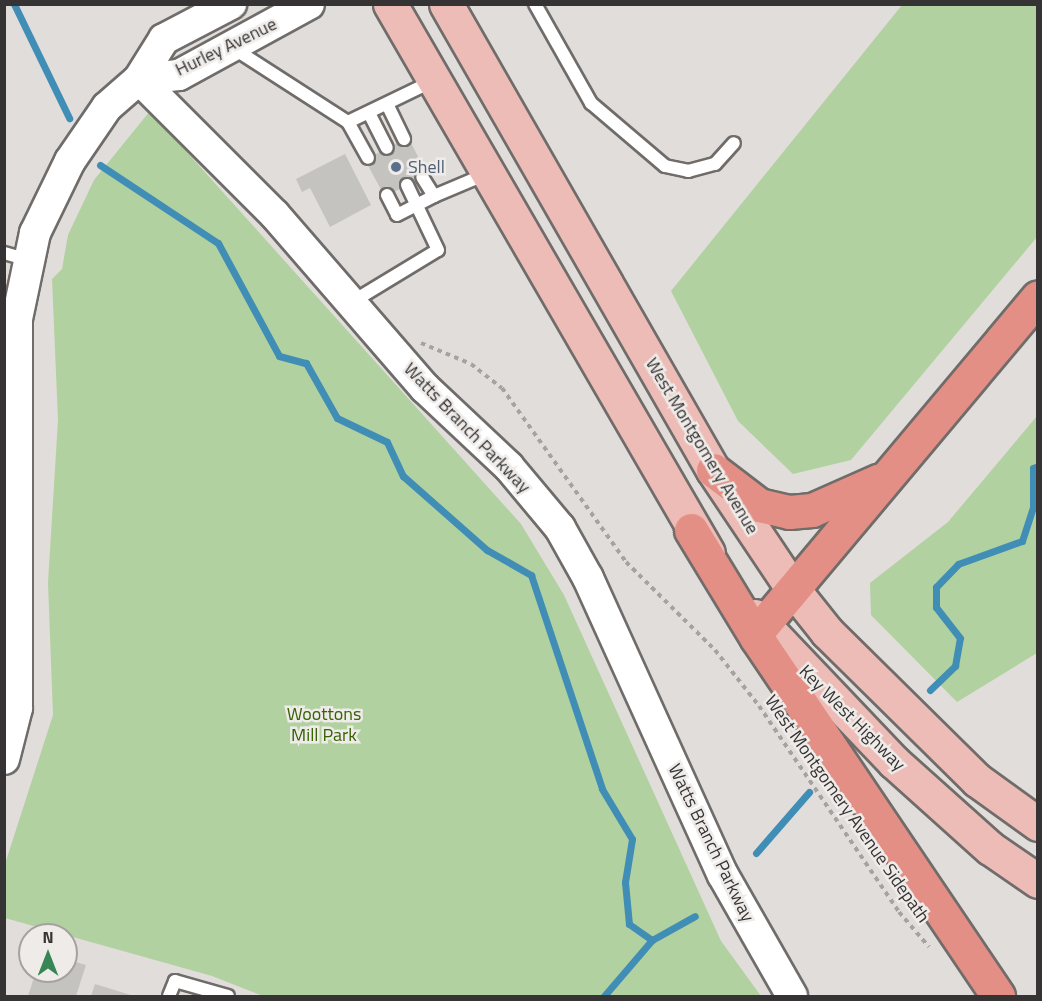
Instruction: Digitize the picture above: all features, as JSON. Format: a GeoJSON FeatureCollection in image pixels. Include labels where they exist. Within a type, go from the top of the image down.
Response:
{"type":"FeatureCollection","features":[{"type":"Feature","properties":{"kind":"highway"},"geometry":{"type":"LineString","coordinates":[[762,626],[1038,297]]}},
{"type":"Feature","properties":{"kind":"highway"},"geometry":{"type":"LineString","coordinates":[[712,470],[759,505],[789,512],[813,510],[884,478]]}},
{"type":"Feature","properties":{"kind":"highway"},"geometry":{"type":"LineString","coordinates":[[691,530],[756,637],[998,996]]}},
{"type":"Feature","properties":{"kind":"main road"},"geometry":{"type":"LineString","coordinates":[[390,4],[691,530]]}},
{"type":"Feature","properties":{"kind":"main road","name":"West Montgomery Avenue"},"geometry":{"type":"LineString","coordinates":[[446,4],[712,470],[792,588],[827,632],[977,780],[1038,824]]}},
{"type":"Feature","properties":{"kind":"main road","name":"Key West Highway"},"geometry":{"type":"LineString","coordinates":[[691,530],[762,626],[894,762],[990,848],[1038,881]]}},
{"type":"Feature","properties":{"kind":"street","name":"Hurley Avenue"},"geometry":{"type":"LineString","coordinates":[[4,759],[17,708],[17,257],[35,232],[70,161],[107,107],[139,80],[164,39],[231,4]]}},
{"type":"Feature","properties":{"kind":"street","name":"Hurley Avenue"},"geometry":{"type":"LineString","coordinates":[[139,80],[179,75],[309,4]]}},
{"type":"Feature","properties":{"kind":"street","name":"Watts Branch Parkway"},"geometry":{"type":"LineString","coordinates":[[139,80],[275,216],[351,303],[560,528],[588,578],[727,883],[792,996]]}},
{"type":"Feature","properties":{"kind":"lane"},"geometry":{"type":"LineString","coordinates":[[536,4],[591,103],[665,166],[688,171],[715,164],[734,143]]}},
{"type":"Feature","properties":{"kind":"lane"},"geometry":{"type":"LineString","coordinates":[[232,48],[348,122],[368,158]]}},
{"type":"Feature","properties":{"kind":"lane"},"geometry":{"type":"LineString","coordinates":[[348,122],[434,81]]}},
{"type":"Feature","properties":{"kind":"lane"},"geometry":{"type":"LineString","coordinates":[[387,104],[404,140]]}},
{"type":"Feature","properties":{"kind":"lane"},"geometry":{"type":"LineString","coordinates":[[369,113],[387,148]]}},
{"type":"Feature","properties":{"kind":"lane"},"geometry":{"type":"LineString","coordinates":[[387,195],[397,215],[434,196],[487,174]]}},
{"type":"Feature","properties":{"kind":"lane"},"geometry":{"type":"LineString","coordinates":[[422,177],[434,196]]}},
{"type":"Feature","properties":{"kind":"lane"},"geometry":{"type":"LineString","coordinates":[[351,303],[438,250],[406,185]]}},
{"type":"Feature","properties":{"kind":"lane"},"geometry":{"type":"LineString","coordinates":[[169,996],[175,981],[228,996]]}},
{"type":"Feature","properties":{"kind":"path","name":"West Montgomery Avenue Sidepath"},"geometry":{"type":"LineString","coordinates":[[533,428],[626,562],[715,650],[778,730],[899,912],[936,954]]}},
{"type":"Feature","properties":{"kind":"green space"},"geometry":{"type":"Polygon","coordinates":[[[902,5],[1037,5],[1037,237],[851,460],[793,474],[738,421],[671,291],[902,5]]]}},
{"type":"Feature","properties":{"kind":"green space","name":"Woottons Mill Park"},"geometry":{"type":"Polygon","coordinates":[[[150,111],[521,524],[564,595],[721,941],[761,996],[263,996],[212,976],[78,938],[78,923],[23,923],[5,918],[4,867],[53,715],[48,583],[58,420],[52,279],[62,269],[68,235],[94,180],[150,111]]]}},
{"type":"Feature","properties":{"kind":"green space"},"geometry":{"type":"Polygon","coordinates":[[[1037,416],[1037,653],[957,702],[871,615],[870,583],[948,522],[1037,416]]]}},
{"type":"Feature","properties":{"kind":"building","name":"Shell"},"geometry":{"type":"Polygon","coordinates":[[[408,137],[427,174],[385,197],[365,160],[408,137]]]}},
{"type":"Feature","properties":{"kind":"building"},"geometry":{"type":"Polygon","coordinates":[[[345,154],[371,205],[330,227],[310,188],[302,192],[296,179],[345,154]]]}},
{"type":"Feature","properties":{"kind":"building"},"geometry":{"type":"Polygon","coordinates":[[[78,963],[86,965],[76,996],[28,996],[32,983],[78,983],[78,963]]]}},
{"type":"Feature","properties":{"kind":"building"},"geometry":{"type":"Polygon","coordinates":[[[95,984],[134,996],[91,996],[95,984]]]}},
{"type":"Feature","properties":{"kind":"waterway"},"geometry":{"type":"LineString","coordinates":[[14,4],[69,118]]}},
{"type":"Feature","properties":{"kind":"waterway"},"geometry":{"type":"LineString","coordinates":[[100,165],[218,243],[279,356],[306,363],[337,418],[387,442],[403,476],[487,550],[531,575],[602,789],[632,839],[625,882],[629,924],[652,940]]}},
{"type":"Feature","properties":{"kind":"waterway"},"geometry":{"type":"LineString","coordinates":[[930,690],[955,666],[960,638],[936,607],[936,587],[958,564],[1022,541],[1033,508],[1033,468],[1038,466]]}},
{"type":"Feature","properties":{"kind":"waterway"},"geometry":{"type":"LineString","coordinates":[[756,853],[809,792]]}},
{"type":"Feature","properties":{"kind":"waterway"},"geometry":{"type":"LineString","coordinates":[[604,996],[652,940],[695,916]]}},
{"type":"Feature","properties":{"kind":"place","name":"Shell"},"geometry":{"type":"Point","coordinates":[396,167]}}]}
